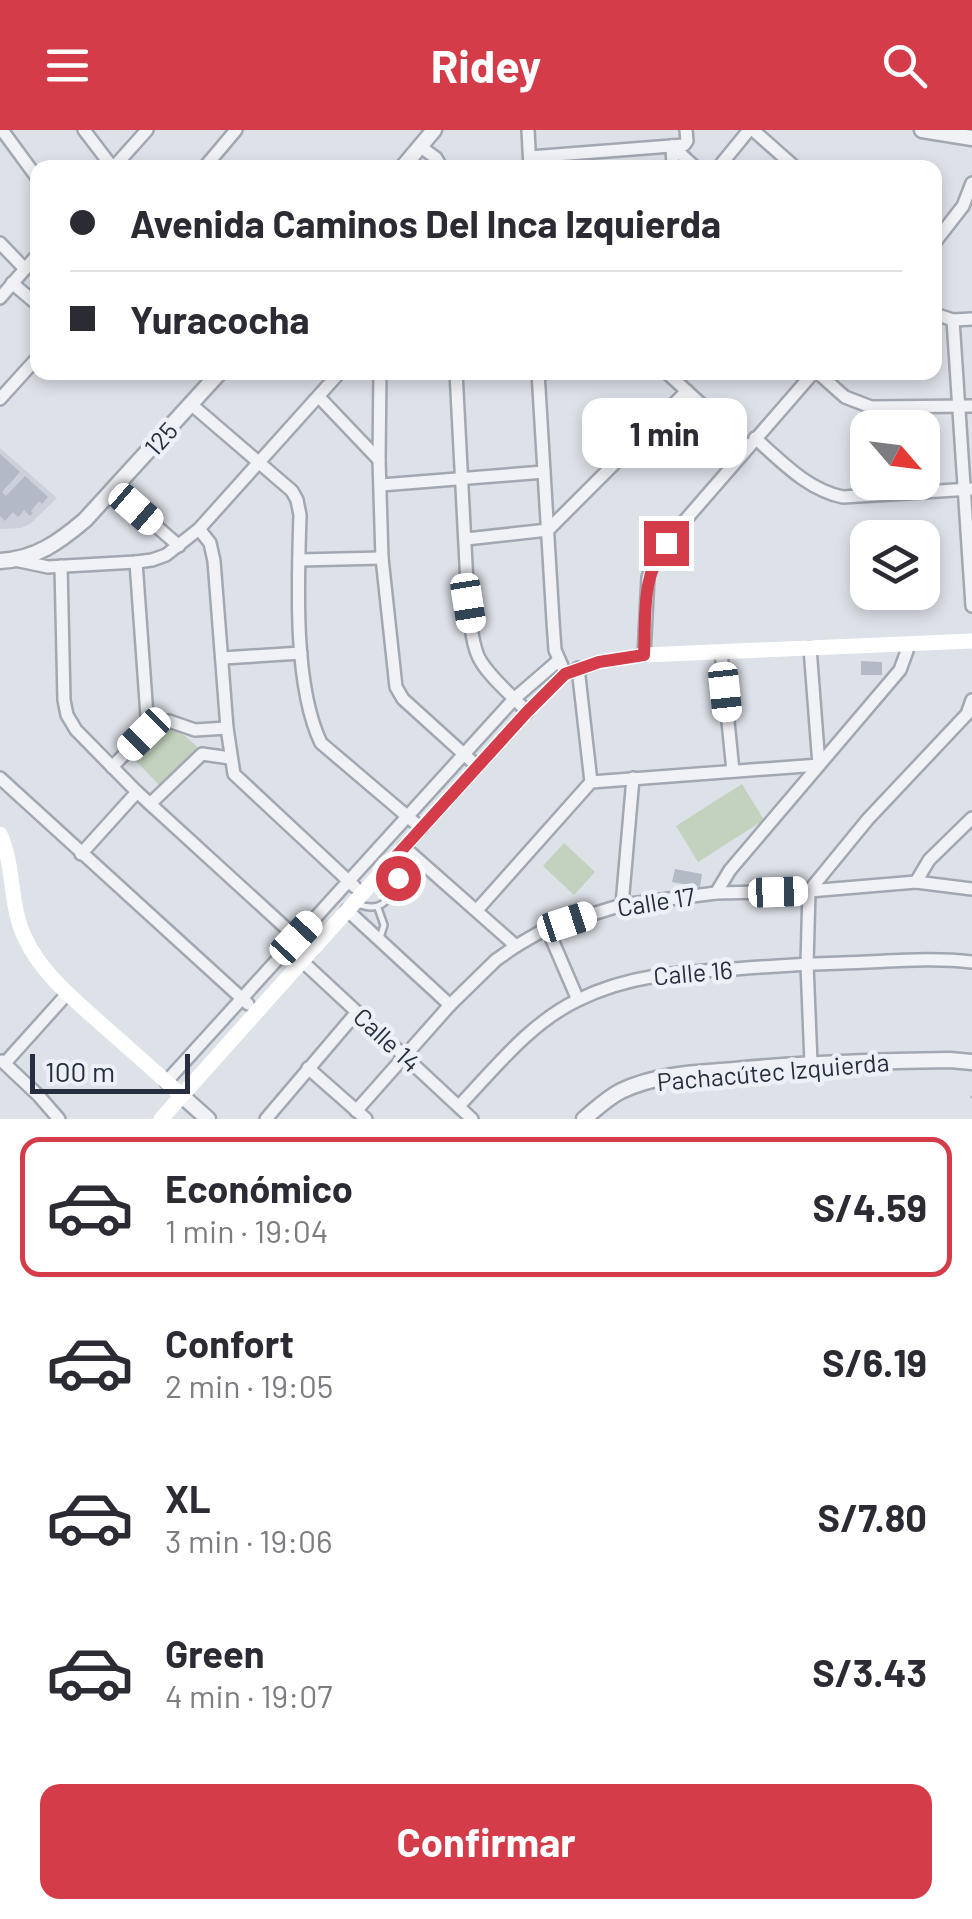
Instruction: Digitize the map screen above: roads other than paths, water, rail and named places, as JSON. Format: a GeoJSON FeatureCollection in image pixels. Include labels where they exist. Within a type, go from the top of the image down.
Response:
{"type":"FeatureCollection","features":[{"type":"Feature","properties":{"kind":"main road"},"geometry":{"type":"LineString","coordinates":[[161,1119],[306,956],[353,897],[390,863],[568,667],[644,655],[972,641]]}},
{"type":"Feature","properties":{"kind":"main road"},"geometry":{"type":"LineString","coordinates":[[0,834],[26,940],[48,973],[182,1096]]}},
{"type":"Feature","properties":{"kind":"street"},"geometry":{"type":"LineString","coordinates":[[2,130],[30,167]]}},
{"type":"Feature","properties":{"kind":"street"},"geometry":{"type":"LineString","coordinates":[[84,130],[107,160]]}},
{"type":"Feature","properties":{"kind":"street"},"geometry":{"type":"LineString","coordinates":[[120,160],[147,130]]}},
{"type":"Feature","properties":{"kind":"street"},"geometry":{"type":"LineString","coordinates":[[211,160],[236,130]]}},
{"type":"Feature","properties":{"kind":"street"},"geometry":{"type":"LineString","coordinates":[[409,160],[434,130]]}},
{"type":"Feature","properties":{"kind":"street"},"geometry":{"type":"LineString","coordinates":[[528,130],[530,160]]}},
{"type":"Feature","properties":{"kind":"street"},"geometry":{"type":"LineString","coordinates":[[548,160],[686,143],[686,130]]}},
{"type":"Feature","properties":{"kind":"street"},"geometry":{"type":"LineString","coordinates":[[725,160],[751,130],[787,160]]}},
{"type":"Feature","properties":{"kind":"street"},"geometry":{"type":"LineString","coordinates":[[922,130],[972,138]]}},
{"type":"Feature","properties":{"kind":"street"},"geometry":{"type":"LineString","coordinates":[[672,146],[673,160]]}},
{"type":"Feature","properties":{"kind":"street"},"geometry":{"type":"LineString","coordinates":[[672,146],[687,160]]}},
{"type":"Feature","properties":{"kind":"street"},"geometry":{"type":"LineString","coordinates":[[421,147],[437,160]]}},
{"type":"Feature","properties":{"kind":"street"},"geometry":{"type":"LineString","coordinates":[[942,233],[963,206],[972,183]]}},
{"type":"Feature","properties":{"kind":"street"},"geometry":{"type":"LineString","coordinates":[[0,243],[24,269]]}},
{"type":"Feature","properties":{"kind":"street"},"geometry":{"type":"LineString","coordinates":[[0,298],[30,263]]}},
{"type":"Feature","properties":{"kind":"street"},"geometry":{"type":"LineString","coordinates":[[12,283],[30,298]]}},
{"type":"Feature","properties":{"kind":"street"},"geometry":{"type":"LineString","coordinates":[[942,316],[972,319]]}},
{"type":"Feature","properties":{"kind":"street"},"geometry":{"type":"LineString","coordinates":[[953,320],[965,407],[972,606]]}},
{"type":"Feature","properties":{"kind":"street"},"geometry":{"type":"LineString","coordinates":[[0,399],[30,366]]}},
{"type":"Feature","properties":{"kind":"street","name":"125"},"geometry":{"type":"LineString","coordinates":[[7,560],[51,547],[85,520],[213,380]]}},
{"type":"Feature","properties":{"kind":"street"},"geometry":{"type":"LineString","coordinates":[[7,560],[61,566],[136,562],[166,556],[200,529],[333,380]]}},
{"type":"Feature","properties":{"kind":"street"},"geometry":{"type":"LineString","coordinates":[[380,380],[382,558],[396,686],[402,699],[477,766]]}},
{"type":"Feature","properties":{"kind":"street"},"geometry":{"type":"LineString","coordinates":[[456,380],[468,603],[478,656],[527,712]]}},
{"type":"Feature","properties":{"kind":"street"},"geometry":{"type":"LineString","coordinates":[[538,380],[554,636],[568,667],[591,782]]}},
{"type":"Feature","properties":{"kind":"street"},"geometry":{"type":"LineString","coordinates":[[674,380],[822,493],[843,497],[968,489]]}},
{"type":"Feature","properties":{"kind":"street"},"geometry":{"type":"LineString","coordinates":[[644,655],[648,577],[656,556],[808,380]]}},
{"type":"Feature","properties":{"kind":"street"},"geometry":{"type":"LineString","coordinates":[[818,380],[871,407],[965,407]]}},
{"type":"Feature","properties":{"kind":"street"},"geometry":{"type":"LineString","coordinates":[[466,540],[548,530],[687,392]]}},
{"type":"Feature","properties":{"kind":"street"},"geometry":{"type":"LineString","coordinates":[[319,397],[379,460]]}},
{"type":"Feature","properties":{"kind":"street"},"geometry":{"type":"LineString","coordinates":[[192,405],[284,483],[297,500],[301,654],[310,712],[321,743],[421,828]]}},
{"type":"Feature","properties":{"kind":"street"},"geometry":{"type":"LineString","coordinates":[[381,485],[544,472]]}},
{"type":"Feature","properties":{"kind":"street"},"geometry":{"type":"LineString","coordinates":[[115,490],[178,546]]}},
{"type":"Feature","properties":{"kind":"street"},"geometry":{"type":"LineString","coordinates":[[200,529],[210,543],[214,561],[226,728],[234,774],[353,897],[379,940],[450,1005]]}},
{"type":"Feature","properties":{"kind":"street"},"geometry":{"type":"LineString","coordinates":[[299,560],[382,558]]}},
{"type":"Feature","properties":{"kind":"street"},"geometry":{"type":"LineString","coordinates":[[136,562],[148,730]]}},
{"type":"Feature","properties":{"kind":"street","name":"Calle 14"},"geometry":{"type":"LineString","coordinates":[[61,566],[63,683],[67,715],[76,730],[137,792],[296,938],[306,956],[357,1012],[472,1119]]}},
{"type":"Feature","properties":{"kind":"street"},"geometry":{"type":"LineString","coordinates":[[716,893],[730,870],[900,670],[906,644]]}},
{"type":"Feature","properties":{"kind":"street"},"geometry":{"type":"LineString","coordinates":[[810,648],[820,765]]}},
{"type":"Feature","properties":{"kind":"street"},"geometry":{"type":"LineString","coordinates":[[721,652],[733,771]]}},
{"type":"Feature","properties":{"kind":"street"},"geometry":{"type":"LineString","coordinates":[[223,658],[301,654]]}},
{"type":"Feature","properties":{"kind":"street"},"geometry":{"type":"LineString","coordinates":[[166,1082],[296,938],[353,897],[406,816],[514,698],[568,667]]}},
{"type":"Feature","properties":{"kind":"street"},"geometry":{"type":"LineString","coordinates":[[812,1063],[807,964],[810,891],[868,820],[967,714],[972,700]]}},
{"type":"Feature","properties":{"kind":"street"},"geometry":{"type":"LineString","coordinates":[[112,767],[148,730],[168,721],[195,730],[226,728]]}},
{"type":"Feature","properties":{"kind":"street"},"geometry":{"type":"LineString","coordinates":[[150,804],[202,754],[230,758]]}},
{"type":"Feature","properties":{"kind":"street"},"geometry":{"type":"LineString","coordinates":[[477,910],[591,782],[820,765]]}},
{"type":"Feature","properties":{"kind":"street"},"geometry":{"type":"LineString","coordinates":[[0,778],[257,1012]]}},
{"type":"Feature","properties":{"kind":"street"},"geometry":{"type":"LineString","coordinates":[[622,904],[634,778]]}},
{"type":"Feature","properties":{"kind":"street"},"geometry":{"type":"LineString","coordinates":[[82,854],[137,792]]}},
{"type":"Feature","properties":{"kind":"street"},"geometry":{"type":"LineString","coordinates":[[916,882],[928,860],[972,818]]}},
{"type":"Feature","properties":{"kind":"street"},"geometry":{"type":"LineString","coordinates":[[404,847],[516,946]]}},
{"type":"Feature","properties":{"kind":"street","name":"Calle 17"},"geometry":{"type":"LineString","coordinates":[[361,1115],[404,1056],[450,1005],[496,960],[548,928],[622,904],[716,893],[810,891],[916,882],[972,889]]}},
{"type":"Feature","properties":{"kind":"street"},"geometry":{"type":"LineString","coordinates":[[0,909],[13,895]]}},
{"type":"Feature","properties":{"kind":"street"},"geometry":{"type":"LineString","coordinates":[[548,928],[578,1000]]}},
{"type":"Feature","properties":{"kind":"street","name":"Calle 16"},"geometry":{"type":"LineString","coordinates":[[459,1106],[559,1010],[607,987],[653,974],[807,964],[972,962]]}},
{"type":"Feature","properties":{"kind":"street"},"geometry":{"type":"LineString","coordinates":[[59,1119],[2,1061],[68,994]]}},
{"type":"Feature","properties":{"kind":"street"},"geometry":{"type":"LineString","coordinates":[[266,1119],[357,1012]]}},
{"type":"Feature","properties":{"kind":"street","name":"Pachacútec Izquierda"},"geometry":{"type":"LineString","coordinates":[[584,1119],[623,1090],[660,1078],[812,1063],[972,1062]]}},
{"type":"Feature","properties":{"kind":"street"},"geometry":{"type":"LineString","coordinates":[[308,1068],[361,1115]]}},
{"type":"Feature","properties":{"kind":"street"},"geometry":{"type":"LineString","coordinates":[[182,1096],[208,1119]]}},
{"type":"Feature","properties":{"kind":"lane"},"geometry":{"type":"LineString","coordinates":[[353,897],[370,909],[378,908],[398,884],[390,863]]}},
{"type":"Feature","properties":{"kind":"lane"},"geometry":{"type":"LineString","coordinates":[[378,908],[384,925],[379,940]]}}]}
